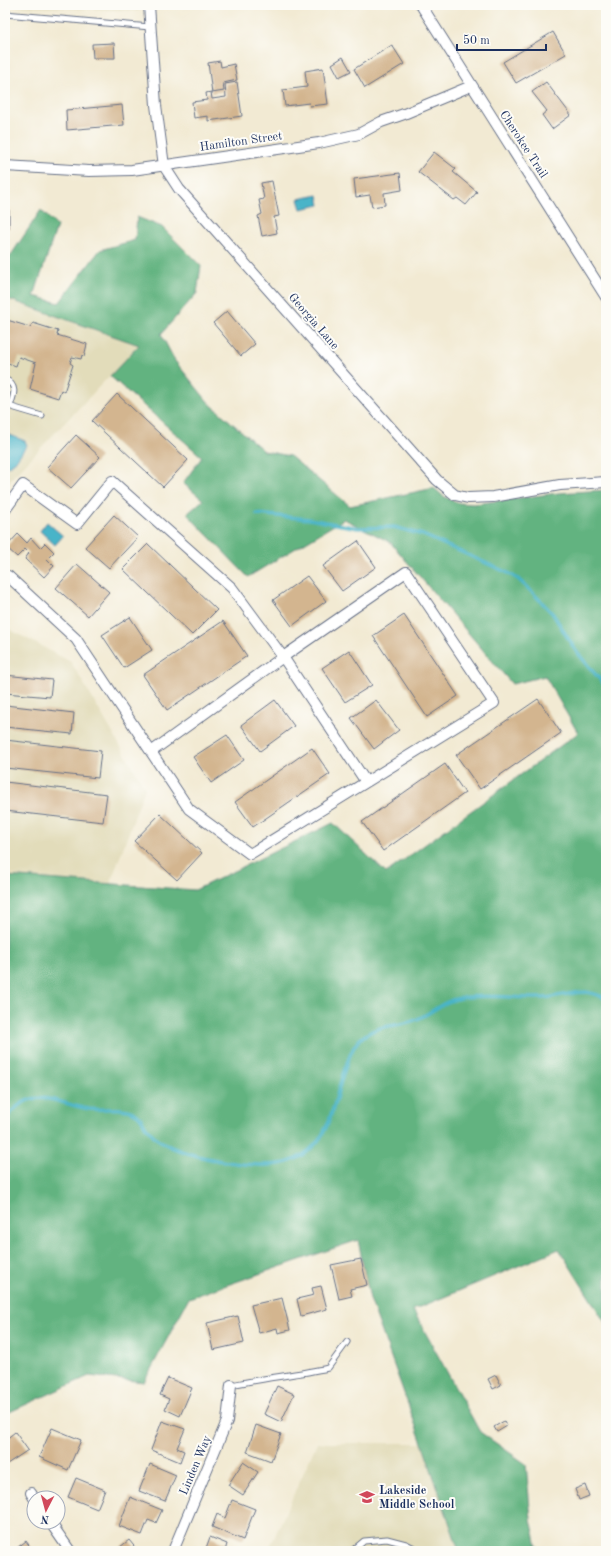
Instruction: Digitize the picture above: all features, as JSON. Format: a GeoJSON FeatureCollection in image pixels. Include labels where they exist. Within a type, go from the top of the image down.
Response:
{"type":"FeatureCollection","features":[{"type":"Feature","properties":{"kind":"street","name":"Georgia Lane"},"geometry":{"type":"LineString","coordinates":[[148,5],[156,105],[164,166],[171,178],[437,480],[455,495],[468,498],[493,497],[560,485],[606,482]]}},
{"type":"Feature","properties":{"kind":"street","name":"Cherokee Trail"},"geometry":{"type":"LineString","coordinates":[[421,5],[606,297]]}},
{"type":"Feature","properties":{"kind":"street","name":"Hamilton Street"},"geometry":{"type":"LineString","coordinates":[[5,166],[89,171],[132,170],[319,143],[359,134],[381,122],[471,86]]}},
{"type":"Feature","properties":{"kind":"street"},"geometry":{"type":"LineString","coordinates":[[5,510],[23,485],[77,524],[112,481],[232,588],[283,657],[366,782]]}},
{"type":"Feature","properties":{"kind":"street"},"geometry":{"type":"LineString","coordinates":[[6,576],[76,639],[151,752],[189,809],[250,854],[494,703],[406,572],[283,657],[151,752]]}},
{"type":"Feature","properties":{"kind":"street","name":"Linden Way"},"geometry":{"type":"LineString","coordinates":[[173,1551],[227,1421],[231,1385]]}},
{"type":"Feature","properties":{"kind":"street"},"geometry":{"type":"LineString","coordinates":[[56,1530],[70,1551]]}},
{"type":"Feature","properties":{"kind":"lane"},"geometry":{"type":"LineString","coordinates":[[5,14],[150,27]]}},
{"type":"Feature","properties":{"kind":"lane"},"geometry":{"type":"LineString","coordinates":[[5,379],[14,387],[15,392],[8,406],[42,416]]}},
{"type":"Feature","properties":{"kind":"lane"},"geometry":{"type":"LineString","coordinates":[[231,1385],[252,1380],[297,1375],[328,1368],[347,1342]]}},
{"type":"Feature","properties":{"kind":"lane"},"geometry":{"type":"LineString","coordinates":[[352,1551],[364,1541],[387,1539],[406,1544],[420,1551]]}},
{"type":"Feature","properties":{"kind":"shaded area"},"geometry":{"type":"Polygon","coordinates":[[[138,5],[139,11],[5,6],[138,5]]]}},
{"type":"Feature","properties":{"kind":"shaded area"},"geometry":{"type":"Polygon","coordinates":[[[5,298],[139,345],[11,479],[5,488],[5,298]]]}},
{"type":"Feature","properties":{"kind":"shaded area"},"geometry":{"type":"Polygon","coordinates":[[[5,627],[71,662],[145,788],[110,884],[5,876],[5,627]]]}},
{"type":"Feature","properties":{"kind":"shaded area","name":"Lakeside Middle School"},"geometry":{"type":"Polygon","coordinates":[[[317,1443],[422,1443],[459,1551],[268,1551],[317,1443]]]}},
{"type":"Feature","properties":{"kind":"green space"},"geometry":{"type":"Polygon","coordinates":[[[41,210],[57,226],[34,296],[59,303],[100,250],[135,240],[137,217],[162,227],[201,266],[197,293],[161,334],[175,361],[209,403],[264,451],[290,456],[350,506],[434,488],[443,496],[458,503],[474,504],[558,493],[606,490],[606,1324],[559,1249],[413,1310],[480,1432],[526,1464],[531,1519],[538,1551],[459,1551],[370,1299],[358,1240],[189,1298],[144,1382],[89,1376],[5,1414],[5,876],[195,890],[333,823],[386,873],[578,733],[545,676],[512,684],[390,542],[344,519],[248,577],[187,514],[203,500],[183,483],[202,457],[110,376],[139,345],[5,298],[5,264],[41,210]]]}},
{"type":"Feature","properties":{"kind":"water"},"geometry":{"type":"Polygon","coordinates":[[[318,195],[320,205],[301,209],[298,199],[318,195]]]}},
{"type":"Feature","properties":{"kind":"water"},"geometry":{"type":"Polygon","coordinates":[[[5,433],[25,441],[27,445],[15,462],[7,467],[5,467],[5,433]]]}},
{"type":"Feature","properties":{"kind":"water"},"geometry":{"type":"Polygon","coordinates":[[[47,522],[63,536],[55,545],[40,531],[47,522]]]}},
{"type":"Feature","properties":{"kind":"building"},"geometry":{"type":"Polygon","coordinates":[[[553,32],[566,54],[516,83],[503,62],[553,32]]]}},
{"type":"Feature","properties":{"kind":"building"},"geometry":{"type":"Polygon","coordinates":[[[114,43],[115,58],[93,58],[92,44],[114,43]]]}},
{"type":"Feature","properties":{"kind":"building"},"geometry":{"type":"Polygon","coordinates":[[[392,45],[404,64],[365,88],[354,69],[392,45]]]}},
{"type":"Feature","properties":{"kind":"building"},"geometry":{"type":"Polygon","coordinates":[[[343,57],[351,71],[339,77],[332,64],[343,57]]]}},
{"type":"Feature","properties":{"kind":"building"},"geometry":{"type":"Polygon","coordinates":[[[220,61],[221,67],[234,64],[237,80],[223,83],[224,91],[212,93],[208,63],[220,61]]]}},
{"type":"Feature","properties":{"kind":"building"},"geometry":{"type":"Polygon","coordinates":[[[323,68],[328,104],[310,106],[309,103],[285,106],[283,90],[307,87],[305,71],[323,68]]]}},
{"type":"Feature","properties":{"kind":"building"},"geometry":{"type":"Polygon","coordinates":[[[237,82],[242,116],[208,121],[208,116],[194,118],[192,102],[207,100],[206,93],[211,92],[212,99],[226,97],[225,84],[237,82]]]}},
{"type":"Feature","properties":{"kind":"building"},"geometry":{"type":"Polygon","coordinates":[[[546,82],[571,115],[552,129],[542,115],[547,111],[532,92],[546,82]]]}},
{"type":"Feature","properties":{"kind":"building"},"geometry":{"type":"Polygon","coordinates":[[[122,105],[124,125],[67,130],[66,110],[122,105]]]}},
{"type":"Feature","properties":{"kind":"building"},"geometry":{"type":"Polygon","coordinates":[[[434,152],[456,169],[453,172],[477,192],[466,205],[457,198],[454,200],[418,172],[434,152]]]}},
{"type":"Feature","properties":{"kind":"building"},"geometry":{"type":"Polygon","coordinates":[[[400,173],[402,190],[384,193],[385,205],[372,207],[370,195],[356,197],[354,179],[400,173]]]}},
{"type":"Feature","properties":{"kind":"building"},"geometry":{"type":"Polygon","coordinates":[[[272,181],[279,216],[274,217],[277,233],[262,236],[258,216],[262,214],[259,200],[264,199],[261,183],[272,181]]]}},
{"type":"Feature","properties":{"kind":"building"},"geometry":{"type":"Polygon","coordinates":[[[5,210],[9,210],[9,229],[5,228],[5,210]]]}},
{"type":"Feature","properties":{"kind":"building"},"geometry":{"type":"Polygon","coordinates":[[[227,311],[255,344],[241,356],[213,323],[227,311]]]}},
{"type":"Feature","properties":{"kind":"building"},"geometry":{"type":"Polygon","coordinates":[[[5,314],[7,315],[7,320],[30,327],[33,323],[58,331],[57,335],[87,344],[84,357],[82,355],[81,359],[72,357],[70,363],[73,365],[64,392],[61,390],[58,398],[30,389],[36,363],[19,357],[16,366],[5,362],[5,314]]]}},
{"type":"Feature","properties":{"kind":"building"},"geometry":{"type":"Polygon","coordinates":[[[117,394],[188,460],[163,487],[92,421],[117,394]]]}},
{"type":"Feature","properties":{"kind":"building"},"geometry":{"type":"Polygon","coordinates":[[[76,435],[100,457],[71,488],[47,467],[76,435]]]}},
{"type":"Feature","properties":{"kind":"building"},"geometry":{"type":"Polygon","coordinates":[[[114,515],[138,537],[109,568],[85,547],[114,515]]]}},
{"type":"Feature","properties":{"kind":"building"},"geometry":{"type":"Polygon","coordinates":[[[18,534],[27,543],[31,538],[40,548],[45,543],[54,552],[47,559],[54,566],[44,577],[25,559],[29,553],[25,549],[17,557],[6,547],[18,534]]]}},
{"type":"Feature","properties":{"kind":"building"},"geometry":{"type":"Polygon","coordinates":[[[358,541],[376,567],[342,591],[323,566],[358,541]]]}},
{"type":"Feature","properties":{"kind":"building"},"geometry":{"type":"Polygon","coordinates":[[[148,544],[217,610],[192,635],[123,569],[148,544]]]}},
{"type":"Feature","properties":{"kind":"building"},"geometry":{"type":"Polygon","coordinates":[[[77,564],[109,592],[88,616],[56,588],[77,564]]]}},
{"type":"Feature","properties":{"kind":"building"},"geometry":{"type":"Polygon","coordinates":[[[307,576],[326,601],[292,626],[273,600],[307,576]]]}},
{"type":"Feature","properties":{"kind":"building"},"geometry":{"type":"Polygon","coordinates":[[[404,615],[458,696],[427,717],[373,636],[404,615]]]}},
{"type":"Feature","properties":{"kind":"building"},"geometry":{"type":"Polygon","coordinates":[[[130,617],[152,650],[124,668],[102,635],[130,617]]]}},
{"type":"Feature","properties":{"kind":"building"},"geometry":{"type":"Polygon","coordinates":[[[223,621],[247,656],[167,710],[143,675],[223,621]]]}},
{"type":"Feature","properties":{"kind":"building"},"geometry":{"type":"Polygon","coordinates":[[[349,650],[372,685],[345,702],[322,668],[349,650]]]}},
{"type":"Feature","properties":{"kind":"building"},"geometry":{"type":"Polygon","coordinates":[[[5,675],[52,680],[50,697],[5,693],[5,675]]]}},
{"type":"Feature","properties":{"kind":"building"},"geometry":{"type":"Polygon","coordinates":[[[538,699],[561,733],[480,789],[456,755],[538,699]]]}},
{"type":"Feature","properties":{"kind":"building"},"geometry":{"type":"Polygon","coordinates":[[[275,700],[294,726],[260,751],[241,725],[275,700]]]}},
{"type":"Feature","properties":{"kind":"building"},"geometry":{"type":"Polygon","coordinates":[[[376,700],[399,730],[374,749],[351,718],[376,700]]]}},
{"type":"Feature","properties":{"kind":"building"},"geometry":{"type":"Polygon","coordinates":[[[5,705],[74,713],[72,734],[5,727],[5,705]]]}},
{"type":"Feature","properties":{"kind":"building"},"geometry":{"type":"Polygon","coordinates":[[[227,735],[244,760],[211,783],[193,757],[227,735]]]}},
{"type":"Feature","properties":{"kind":"building"},"geometry":{"type":"Polygon","coordinates":[[[5,740],[101,751],[98,778],[5,768],[5,740]]]}},
{"type":"Feature","properties":{"kind":"building"},"geometry":{"type":"Polygon","coordinates":[[[312,748],[330,774],[253,827],[235,802],[312,748]]]}},
{"type":"Feature","properties":{"kind":"building"},"geometry":{"type":"Polygon","coordinates":[[[445,764],[465,793],[383,851],[362,822],[445,764]]]}},
{"type":"Feature","properties":{"kind":"building"},"geometry":{"type":"Polygon","coordinates":[[[5,782],[107,794],[103,822],[5,811],[5,782]]]}},
{"type":"Feature","properties":{"kind":"building"},"geometry":{"type":"Polygon","coordinates":[[[160,814],[202,853],[177,880],[134,841],[160,814]]]}},
{"type":"Feature","properties":{"kind":"building"},"geometry":{"type":"Polygon","coordinates":[[[361,1259],[367,1285],[350,1289],[352,1296],[339,1299],[331,1265],[361,1259]]]}},
{"type":"Feature","properties":{"kind":"building"},"geometry":{"type":"Polygon","coordinates":[[[321,1286],[327,1309],[301,1316],[297,1299],[314,1295],[312,1288],[321,1286]]]}},
{"type":"Feature","properties":{"kind":"building"},"geometry":{"type":"Polygon","coordinates":[[[282,1298],[290,1330],[278,1333],[277,1328],[259,1333],[251,1305],[282,1298]]]}},
{"type":"Feature","properties":{"kind":"building"},"geometry":{"type":"Polygon","coordinates":[[[238,1316],[244,1343],[213,1350],[207,1323],[238,1316]]]}},
{"type":"Feature","properties":{"kind":"building"},"geometry":{"type":"Polygon","coordinates":[[[496,1375],[501,1385],[493,1389],[488,1379],[496,1375]]]}},
{"type":"Feature","properties":{"kind":"building"},"geometry":{"type":"Polygon","coordinates":[[[168,1378],[192,1388],[180,1416],[165,1409],[169,1399],[160,1395],[168,1378]]]}},
{"type":"Feature","properties":{"kind":"building"},"geometry":{"type":"Polygon","coordinates":[[[277,1386],[294,1394],[281,1422],[264,1414],[277,1386]]]}},
{"type":"Feature","properties":{"kind":"building"},"geometry":{"type":"Polygon","coordinates":[[[162,1421],[185,1429],[177,1448],[184,1451],[180,1462],[151,1450],[162,1421]]]}},
{"type":"Feature","properties":{"kind":"building"},"geometry":{"type":"Polygon","coordinates":[[[504,1421],[507,1426],[497,1432],[494,1427],[504,1421]]]}},
{"type":"Feature","properties":{"kind":"building"},"geometry":{"type":"Polygon","coordinates":[[[256,1425],[281,1434],[271,1461],[247,1452],[256,1425]]]}},
{"type":"Feature","properties":{"kind":"building"},"geometry":{"type":"Polygon","coordinates":[[[52,1428],[81,1440],[68,1470],[39,1457],[52,1428]]]}},
{"type":"Feature","properties":{"kind":"building"},"geometry":{"type":"Polygon","coordinates":[[[15,1432],[28,1450],[7,1464],[5,1461],[5,1440],[15,1432]]]}},
{"type":"Feature","properties":{"kind":"building"},"geometry":{"type":"Polygon","coordinates":[[[243,1462],[258,1472],[243,1495],[228,1485],[243,1462]]]}},
{"type":"Feature","properties":{"kind":"building"},"geometry":{"type":"Polygon","coordinates":[[[150,1464],[176,1475],[165,1501],[139,1491],[150,1464]]]}},
{"type":"Feature","properties":{"kind":"building"},"geometry":{"type":"Polygon","coordinates":[[[76,1478],[105,1490],[97,1509],[68,1497],[76,1478]]]}},
{"type":"Feature","properties":{"kind":"building"},"geometry":{"type":"Polygon","coordinates":[[[585,1485],[589,1496],[579,1500],[575,1489],[585,1485]]]}},
{"type":"Feature","properties":{"kind":"building"},"geometry":{"type":"Polygon","coordinates":[[[130,1497],[162,1510],[156,1523],[148,1520],[142,1535],[119,1526],[130,1497]]]}},
{"type":"Feature","properties":{"kind":"building"},"geometry":{"type":"Polygon","coordinates":[[[232,1500],[255,1509],[243,1540],[212,1527],[217,1514],[225,1518],[232,1500]]]}},
{"type":"Feature","properties":{"kind":"building"},"geometry":{"type":"Polygon","coordinates":[[[210,1537],[227,1544],[225,1551],[205,1551],[210,1537]]]}},
{"type":"Feature","properties":{"kind":"building"},"geometry":{"type":"Polygon","coordinates":[[[129,1540],[138,1551],[115,1551],[129,1540]]]}},
{"type":"Feature","properties":{"kind":"building"},"geometry":{"type":"Polygon","coordinates":[[[26,1541],[33,1551],[13,1551],[26,1541]]]}},
{"type":"Feature","properties":{"kind":"waterway"},"geometry":{"type":"LineString","coordinates":[[257,514],[309,519],[358,528],[394,527],[423,535],[506,572],[518,579],[553,614],[576,651],[606,687]]}},
{"type":"Feature","properties":{"kind":"waterway"},"geometry":{"type":"LineString","coordinates":[[5,1120],[15,1109],[25,1102],[44,1098],[89,1109],[124,1109],[139,1116],[153,1135],[160,1141],[173,1148],[225,1162],[263,1165],[279,1164],[291,1161],[305,1153],[316,1144],[330,1120],[342,1077],[355,1045],[359,1040],[373,1031],[379,1028],[415,1020],[448,1002],[460,998],[481,996],[543,998],[586,992],[606,999]]}},
{"type":"Feature","properties":{"kind":"place","name":"Lakeside Middle School"},"geometry":{"type":"Point","coordinates":[367,1497]}}]}
